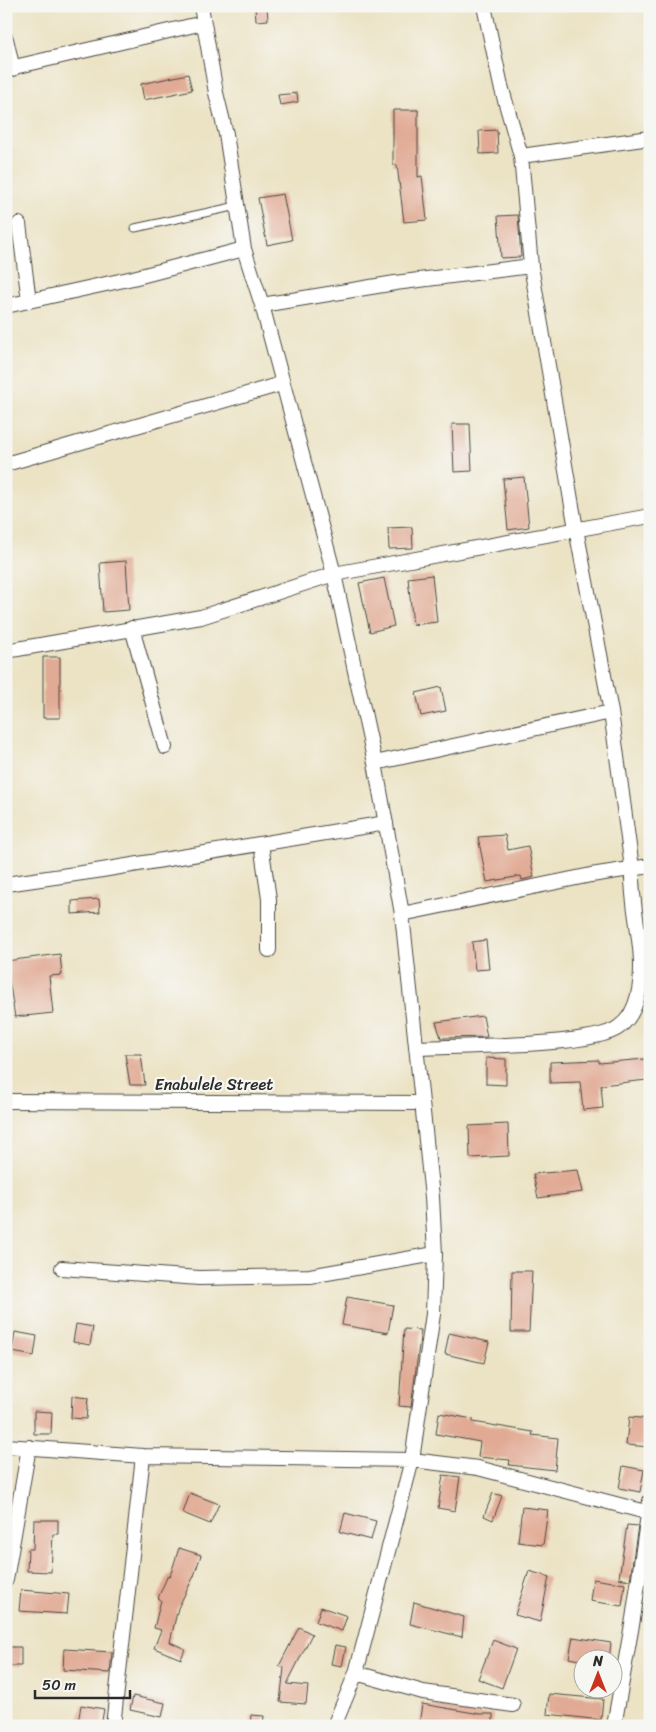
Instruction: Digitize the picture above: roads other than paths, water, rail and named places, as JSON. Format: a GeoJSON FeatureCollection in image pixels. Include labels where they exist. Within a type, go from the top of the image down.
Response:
{"type":"FeatureCollection","features":[{"type":"Feature","properties":{"kind":"street"},"geometry":{"type":"LineString","coordinates":[[201,6],[226,134],[244,249],[262,305],[281,384],[334,574],[375,763],[402,914],[417,1048],[435,1254],[434,1314],[412,1460],[356,1673],[334,1726]]}},
{"type":"Feature","properties":{"kind":"street"},"geometry":{"type":"LineString","coordinates":[[417,1048],[570,1041],[618,1029],[632,1015],[638,994],[641,948],[631,890],[632,868],[611,712],[576,528],[531,266],[521,156],[501,86],[484,6]]}},
{"type":"Feature","properties":{"kind":"street"},"geometry":{"type":"LineString","coordinates":[[6,39],[10,69],[203,22]]}},
{"type":"Feature","properties":{"kind":"street"},"geometry":{"type":"LineString","coordinates":[[521,156],[650,138]]}},
{"type":"Feature","properties":{"kind":"street"},"geometry":{"type":"LineString","coordinates":[[18,224],[29,301]]}},
{"type":"Feature","properties":{"kind":"street"},"geometry":{"type":"LineString","coordinates":[[6,306],[133,278],[244,249]]}},
{"type":"Feature","properties":{"kind":"street"},"geometry":{"type":"LineString","coordinates":[[262,305],[395,283],[531,266]]}},
{"type":"Feature","properties":{"kind":"street"},"geometry":{"type":"LineString","coordinates":[[6,464],[281,384]]}},
{"type":"Feature","properties":{"kind":"street"},"geometry":{"type":"LineString","coordinates":[[6,651],[201,617],[334,574],[576,528],[650,516]]}},
{"type":"Feature","properties":{"kind":"street"},"geometry":{"type":"LineString","coordinates":[[132,628],[165,747]]}},
{"type":"Feature","properties":{"kind":"street"},"geometry":{"type":"LineString","coordinates":[[375,763],[611,712]]}},
{"type":"Feature","properties":{"kind":"street"},"geometry":{"type":"LineString","coordinates":[[6,884],[386,823]]}},
{"type":"Feature","properties":{"kind":"street"},"geometry":{"type":"LineString","coordinates":[[261,844],[269,899],[269,950]]}},
{"type":"Feature","properties":{"kind":"street"},"geometry":{"type":"LineString","coordinates":[[402,914],[650,866]]}},
{"type":"Feature","properties":{"kind":"street","name":"Enabulele Street"},"geometry":{"type":"LineString","coordinates":[[6,1101],[422,1103]]}},
{"type":"Feature","properties":{"kind":"street"},"geometry":{"type":"LineString","coordinates":[[62,1268],[199,1278],[310,1276],[435,1254]]}},
{"type":"Feature","properties":{"kind":"street"},"geometry":{"type":"LineString","coordinates":[[6,1446],[143,1456],[412,1460],[478,1468],[649,1509],[633,1619],[614,1726]]}},
{"type":"Feature","properties":{"kind":"street"},"geometry":{"type":"LineString","coordinates":[[6,1580],[29,1447]]}},
{"type":"Feature","properties":{"kind":"street"},"geometry":{"type":"LineString","coordinates":[[113,1726],[143,1456]]}},
{"type":"Feature","properties":{"kind":"street"},"geometry":{"type":"LineString","coordinates":[[356,1673],[423,1692],[513,1705]]}},
{"type":"Feature","properties":{"kind":"lane"},"geometry":{"type":"LineString","coordinates":[[135,228],[237,206]]}}]}
